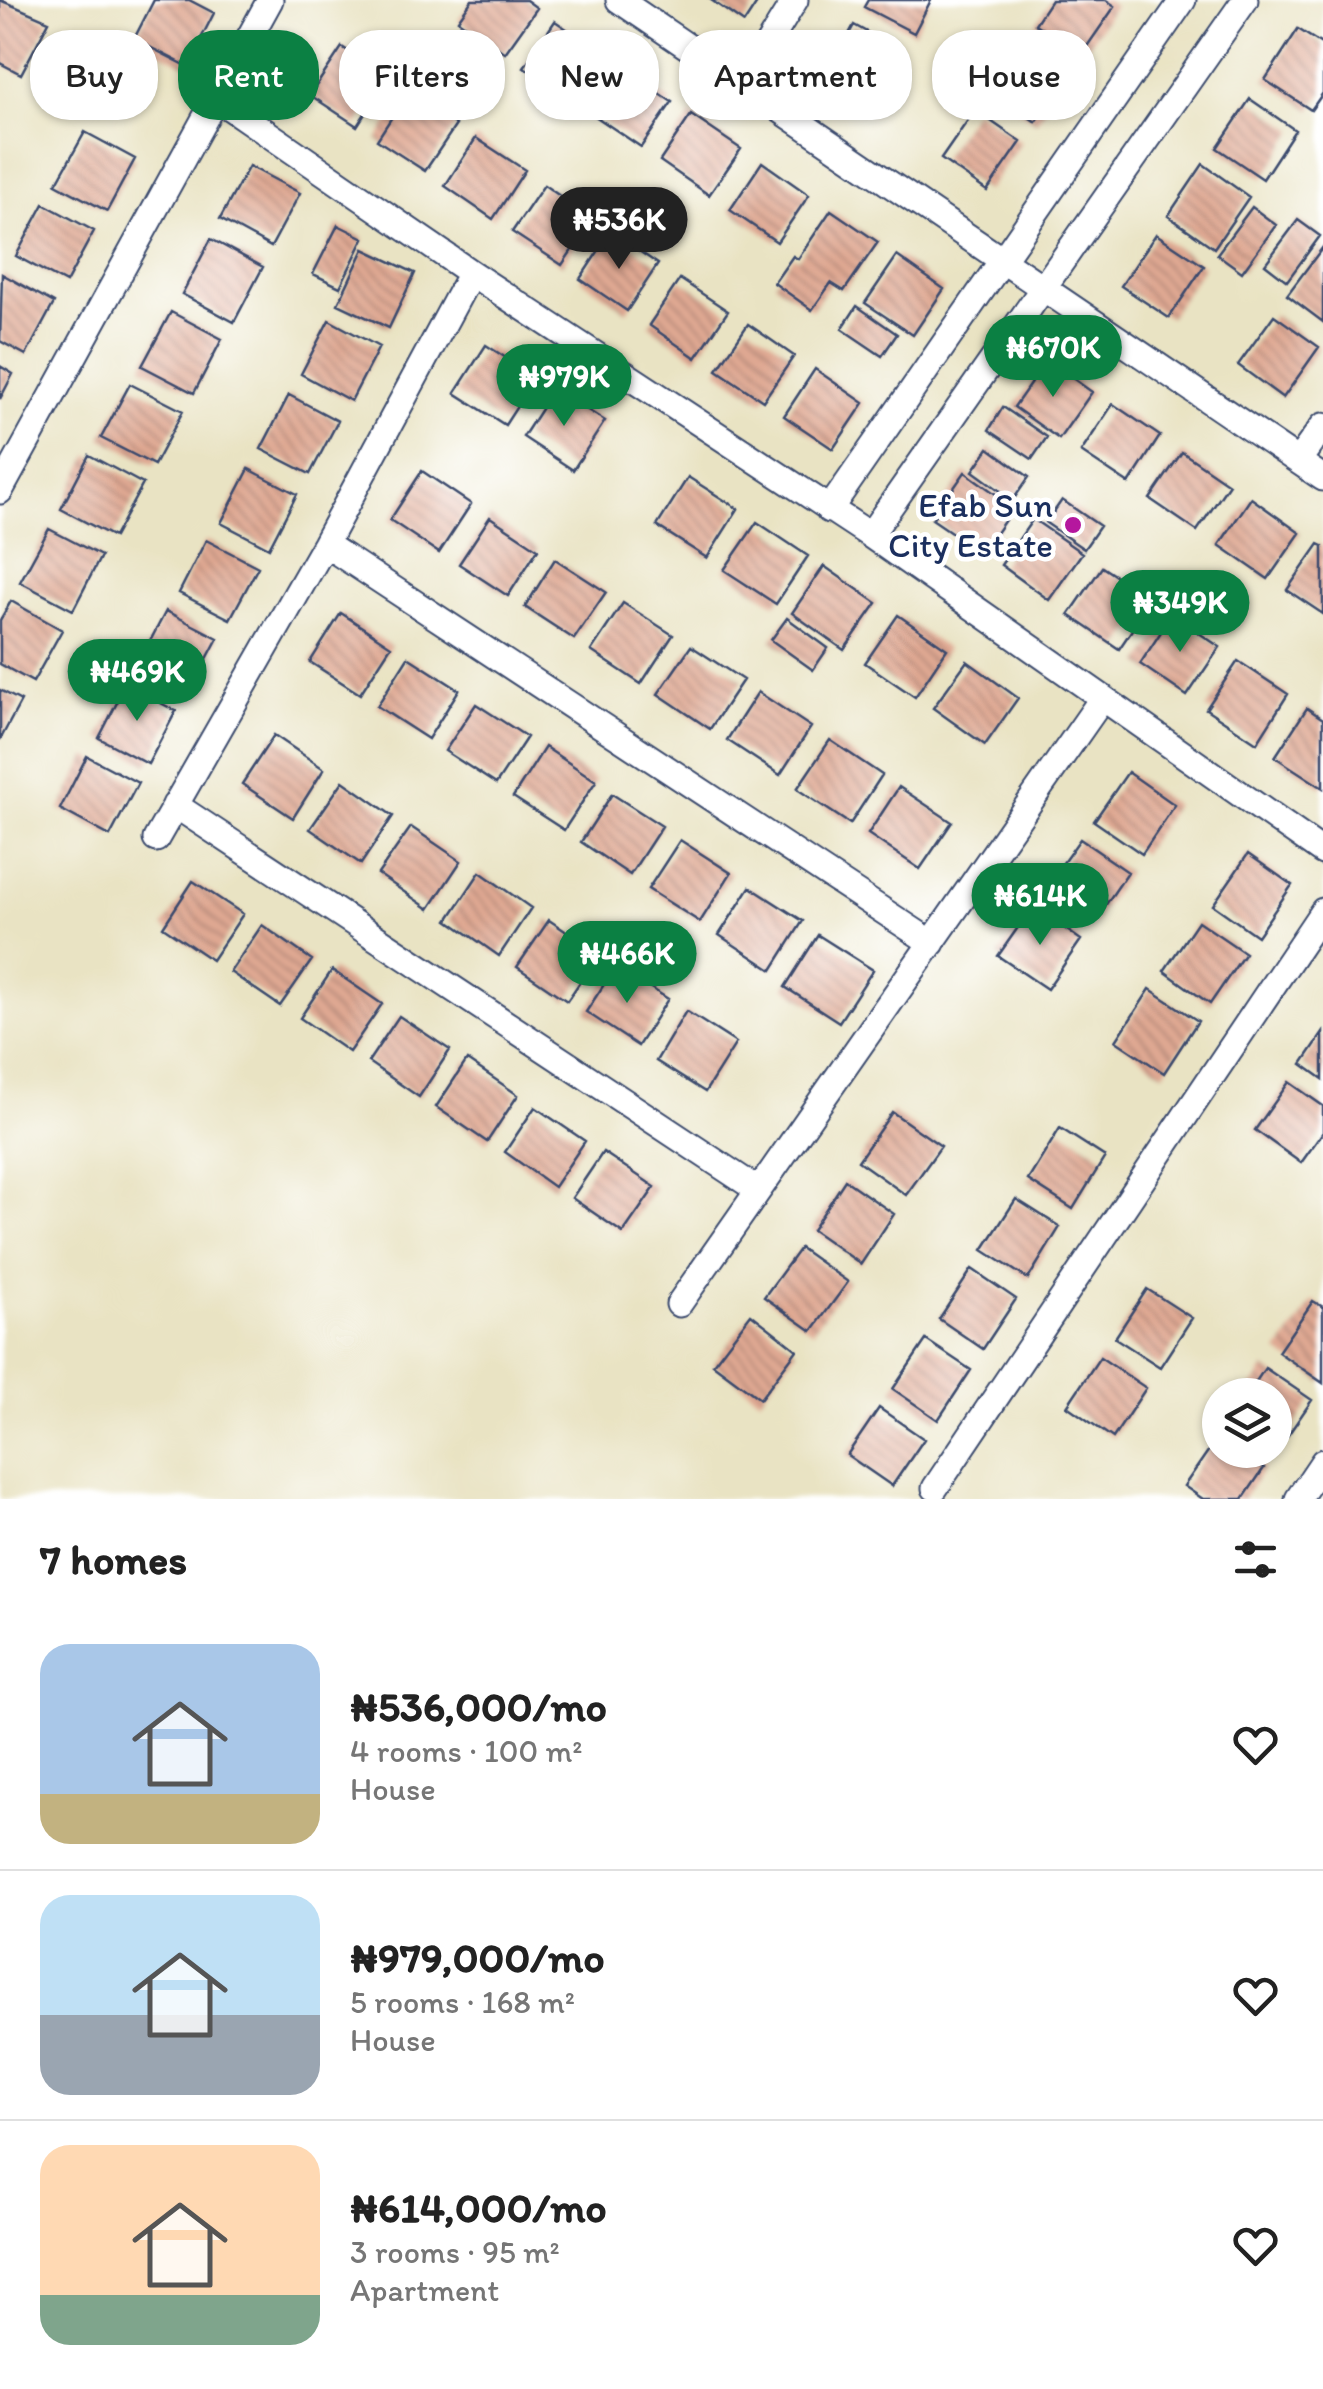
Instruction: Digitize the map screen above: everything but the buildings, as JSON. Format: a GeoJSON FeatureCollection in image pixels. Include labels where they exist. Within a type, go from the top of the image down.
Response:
{"type":"FeatureCollection","features":[{"type":"Feature","properties":{"kind":"street"},"geometry":{"type":"LineString","coordinates":[[253,30],[270,0]]}},
{"type":"Feature","properties":{"kind":"street"},"geometry":{"type":"LineString","coordinates":[[619,0],[679,40]]}},
{"type":"Feature","properties":{"kind":"street"},"geometry":{"type":"LineString","coordinates":[[777,30],[796,0]]}},
{"type":"Feature","properties":{"kind":"street"},"geometry":{"type":"LineString","coordinates":[[829,510],[1183,0]]}},
{"type":"Feature","properties":{"kind":"street"},"geometry":{"type":"LineString","coordinates":[[870,536],[1245,0]]}},
{"type":"Feature","properties":{"kind":"street"},"geometry":{"type":"LineString","coordinates":[[0,492],[204,120]]}},
{"type":"Feature","properties":{"kind":"street"},"geometry":{"type":"LineString","coordinates":[[248,120],[470,273],[870,536],[1323,852]]}},
{"type":"Feature","properties":{"kind":"street"},"geometry":{"type":"LineString","coordinates":[[797,120],[1323,478]]}},
{"type":"Feature","properties":{"kind":"street"},"geometry":{"type":"LineString","coordinates":[[156,839],[325,544],[470,273]]}},
{"type":"Feature","properties":{"kind":"street"},"geometry":{"type":"LineString","coordinates":[[1298,461],[1323,426]]}},
{"type":"Feature","properties":{"kind":"street"},"geometry":{"type":"LineString","coordinates":[[325,544],[932,942]]}},
{"type":"Feature","properties":{"kind":"street"},"geometry":{"type":"LineString","coordinates":[[679,1304],[1102,700]]}},
{"type":"Feature","properties":{"kind":"street"},"geometry":{"type":"LineString","coordinates":[[175,805],[758,1190]]}},
{"type":"Feature","properties":{"kind":"street"},"geometry":{"type":"LineString","coordinates":[[935,1488],[1323,911]]}},
{"type":"Feature","properties":{"kind":"street"},"geometry":{"type":"LineString","coordinates":[[1298,1499],[1323,1462]]}},
{"type":"Feature","properties":{"kind":"place","name":"Efab Sun City Estate"},"geometry":{"type":"Point","coordinates":[1073,525]}}]}
